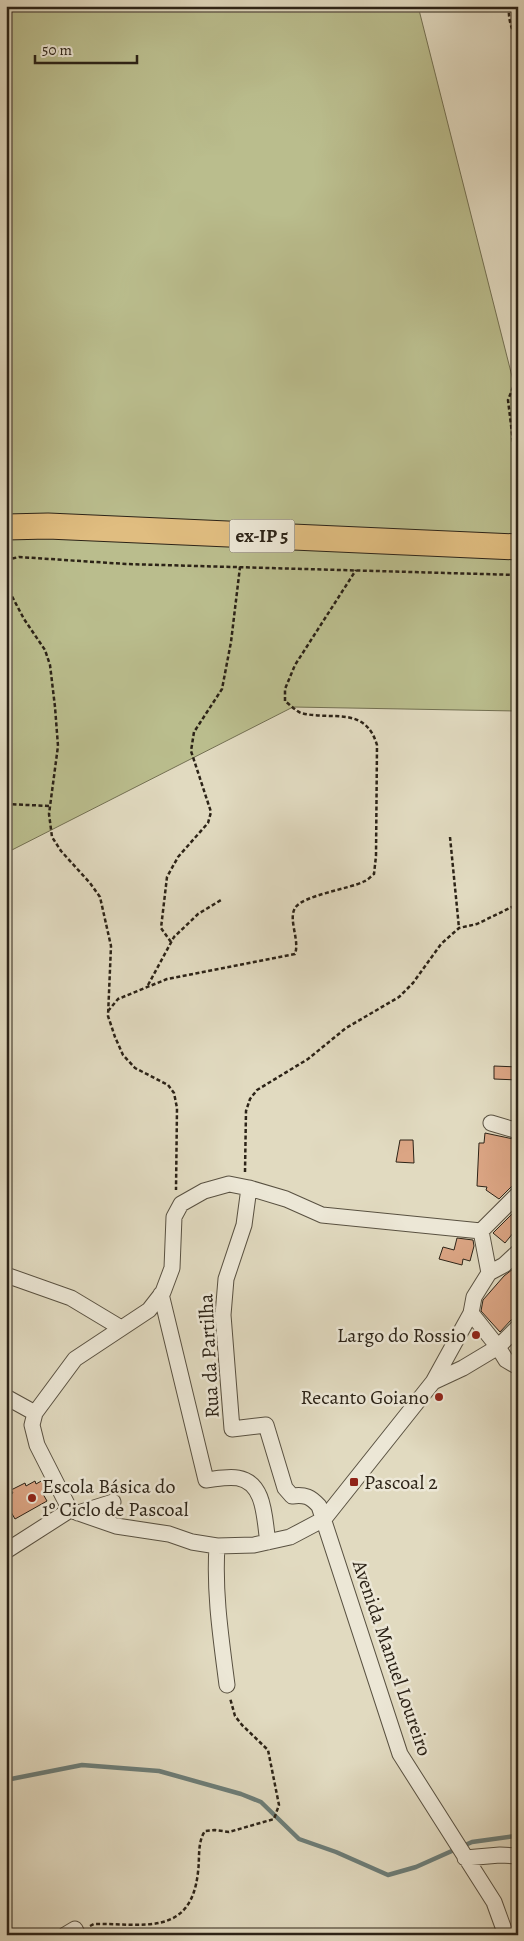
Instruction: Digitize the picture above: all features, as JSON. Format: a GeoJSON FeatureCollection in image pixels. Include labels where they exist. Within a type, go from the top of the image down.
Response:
{"type":"FeatureCollection","features":[{"type":"Feature","properties":{"kind":"highway","name":"ex-IP 5"},"geometry":{"type":"LineString","coordinates":[[6,526],[68,527],[518,547]]}},
{"type":"Feature","properties":{"kind":"street"},"geometry":{"type":"LineString","coordinates":[[490,1123],[518,1131]]}},
{"type":"Feature","properties":{"kind":"street"},"geometry":{"type":"LineString","coordinates":[[481,1231],[322,1215],[286,1199],[229,1184],[204,1191],[181,1204],[174,1217],[172,1268],[161,1294],[149,1310],[75,1359],[35,1412],[32,1425],[37,1444],[74,1511],[116,1526],[169,1534],[192,1542],[217,1546],[254,1545],[290,1537],[324,1519],[433,1382],[470,1313],[474,1297],[489,1273],[514,1258]]}},
{"type":"Feature","properties":{"kind":"street","name":"Rua da Partilha"},"geometry":{"type":"LineString","coordinates":[[249,1188],[244,1225],[226,1279],[225,1288],[224,1315],[232,1430],[266,1425],[285,1488],[292,1496],[305,1495],[312,1498],[319,1506],[324,1519]]}},
{"type":"Feature","properties":{"kind":"street"},"geometry":{"type":"LineString","coordinates":[[481,1231],[518,1194]]}},
{"type":"Feature","properties":{"kind":"street"},"geometry":{"type":"LineString","coordinates":[[481,1231],[489,1273]]}},
{"type":"Feature","properties":{"kind":"street"},"geometry":{"type":"LineString","coordinates":[[6,1275],[71,1298],[121,1328]]}},
{"type":"Feature","properties":{"kind":"street"},"geometry":{"type":"LineString","coordinates":[[161,1294],[206,1480],[236,1478],[247,1481],[257,1491],[262,1500],[268,1542]]}},
{"type":"Feature","properties":{"kind":"street"},"geometry":{"type":"LineString","coordinates":[[470,1313],[514,1363]]}},
{"type":"Feature","properties":{"kind":"street"},"geometry":{"type":"LineString","coordinates":[[433,1382],[464,1368],[498,1347],[518,1327]]}},
{"type":"Feature","properties":{"kind":"street"},"geometry":{"type":"LineString","coordinates":[[6,1398],[35,1412]]}},
{"type":"Feature","properties":{"kind":"street"},"geometry":{"type":"LineString","coordinates":[[6,1551],[74,1511],[113,1502]]}},
{"type":"Feature","properties":{"kind":"street","name":"Avenida Manuel Loureiro"},"geometry":{"type":"LineString","coordinates":[[324,1519],[400,1754],[494,1902],[506,1935]]}},
{"type":"Feature","properties":{"kind":"street"},"geometry":{"type":"LineString","coordinates":[[217,1546],[216,1592],[227,1684]]}},
{"type":"Feature","properties":{"kind":"street"},"geometry":{"type":"LineString","coordinates":[[466,1858],[500,1855],[518,1856]]}},
{"type":"Feature","properties":{"kind":"path"},"geometry":{"type":"LineString","coordinates":[[509,6],[508,14],[514,34],[518,40]]}},
{"type":"Feature","properties":{"kind":"path"},"geometry":{"type":"LineString","coordinates":[[518,375],[508,400],[518,483]]}},
{"type":"Feature","properties":{"kind":"path"},"geometry":{"type":"LineString","coordinates":[[6,560],[18,557],[126,564],[518,575]]}},
{"type":"Feature","properties":{"kind":"path"},"geometry":{"type":"LineString","coordinates":[[171,942],[161,928],[167,877],[178,857],[208,823],[212,812],[191,750],[194,732],[222,689],[231,642],[240,567]]}},
{"type":"Feature","properties":{"kind":"path"},"geometry":{"type":"LineString","coordinates":[[108,1010],[118,999],[167,980],[295,954],[297,947],[293,918],[295,908],[305,901],[365,881],[374,874],[376,856],[376,745],[373,732],[362,721],[341,716],[299,713],[285,701],[285,689],[295,665],[356,570]]}},
{"type":"Feature","properties":{"kind":"path"},"geometry":{"type":"LineString","coordinates":[[6,585],[24,619],[45,650],[50,665],[58,746],[48,814],[52,837],[61,851],[100,897],[111,946],[108,1016],[123,1055],[135,1068],[168,1085],[174,1093],[177,1108],[174,1217]]}},
{"type":"Feature","properties":{"kind":"path"},"geometry":{"type":"LineString","coordinates":[[6,804],[50,806]]}},
{"type":"Feature","properties":{"kind":"path"},"geometry":{"type":"LineString","coordinates":[[450,838],[459,928]]}},
{"type":"Feature","properties":{"kind":"path"},"geometry":{"type":"LineString","coordinates":[[148,987],[174,937],[198,914],[222,900]]}},
{"type":"Feature","properties":{"kind":"path"},"geometry":{"type":"LineString","coordinates":[[249,1188],[245,1172],[246,1111],[254,1095],[277,1077],[308,1060],[346,1028],[399,997],[441,944],[459,928],[477,924],[518,904]]}},
{"type":"Feature","properties":{"kind":"path"},"geometry":{"type":"LineString","coordinates":[[73,1933],[94,1924],[162,1924],[178,1916],[188,1907],[195,1890],[201,1838],[205,1831],[229,1832],[274,1819],[279,1805],[268,1750],[235,1716],[227,1684]]}},
{"type":"Feature","properties":{"kind":"green space"},"geometry":{"type":"Polygon","coordinates":[[[6,6],[418,6],[518,400],[518,699],[516,711],[293,707],[6,853],[6,6]]]}},
{"type":"Feature","properties":{"kind":"building"},"geometry":{"type":"Polygon","coordinates":[[[494,1066],[518,1067],[518,1080],[494,1079],[494,1066]]]}},
{"type":"Feature","properties":{"kind":"building"},"geometry":{"type":"Polygon","coordinates":[[[485,1133],[518,1140],[518,1185],[511,1187],[499,1199],[486,1190],[487,1187],[477,1186],[479,1143],[484,1143],[485,1133]]]}},
{"type":"Feature","properties":{"kind":"building"},"geometry":{"type":"Polygon","coordinates":[[[400,1140],[413,1140],[414,1163],[396,1162],[400,1140]]]}},
{"type":"Feature","properties":{"kind":"building"},"geometry":{"type":"Polygon","coordinates":[[[518,1208],[518,1227],[505,1243],[493,1233],[518,1208]]]}},
{"type":"Feature","properties":{"kind":"building"},"geometry":{"type":"Polygon","coordinates":[[[457,1238],[473,1240],[474,1246],[470,1261],[463,1259],[462,1265],[439,1259],[443,1247],[454,1250],[457,1238]]]}},
{"type":"Feature","properties":{"kind":"building"},"geometry":{"type":"Polygon","coordinates":[[[518,1265],[518,1318],[511,1320],[500,1332],[481,1311],[483,1300],[504,1276],[518,1265]]]}},
{"type":"Feature","properties":{"kind":"building"},"geometry":{"type":"Polygon","coordinates":[[[43,1480],[49,1490],[43,1494],[47,1501],[15,1519],[11,1512],[6,1514],[6,1497],[13,1493],[11,1490],[25,1483],[26,1486],[35,1481],[36,1484],[43,1480]]]}},
{"type":"Feature","properties":{"kind":"waterway"},"geometry":{"type":"LineString","coordinates":[[6,1780],[82,1765],[159,1771],[241,1794],[261,1802],[299,1839],[336,1852],[388,1875],[416,1867],[472,1842],[515,1836],[518,1833]]}},
{"type":"Feature","properties":{"kind":"place","name":"Largo do Rossio"},"geometry":{"type":"Point","coordinates":[476,1335]}},
{"type":"Feature","properties":{"kind":"place","name":"Recanto Goiano"},"geometry":{"type":"Point","coordinates":[439,1397]}},
{"type":"Feature","properties":{"kind":"place","name":"Pascoal 2"},"geometry":{"type":"Point","coordinates":[354,1482]}},
{"type":"Feature","properties":{"kind":"place","name":"Escola Básica do 1º Ciclo de Pascoal"},"geometry":{"type":"Point","coordinates":[32,1498]}}]}
